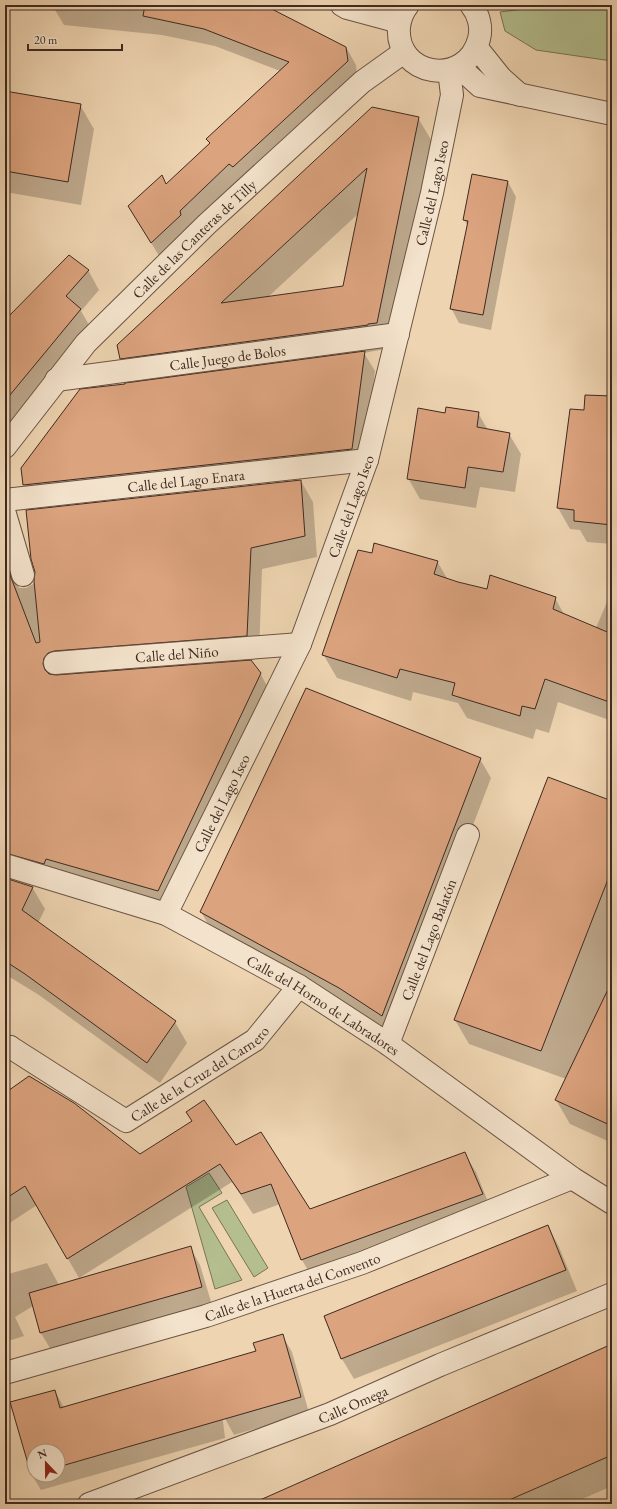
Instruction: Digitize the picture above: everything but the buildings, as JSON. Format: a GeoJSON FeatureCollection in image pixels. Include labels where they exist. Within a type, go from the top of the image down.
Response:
{"type":"FeatureCollection","features":[{"type":"Feature","properties":{"kind":"street"},"geometry":{"type":"LineString","coordinates":[[342,5],[347,8],[404,13],[398,32],[404,52],[413,62],[424,69],[437,71],[454,69],[469,59],[477,48],[481,34],[479,21],[473,6]]}},
{"type":"Feature","properties":{"kind":"street"},"geometry":{"type":"LineString","coordinates":[[477,48],[485,56],[501,78],[520,95]]}},
{"type":"Feature","properties":{"kind":"street","name":"Calle de las Canteras de Tilly"},"geometry":{"type":"LineString","coordinates":[[5,446],[86,342],[206,224],[362,82],[404,52]]}},
{"type":"Feature","properties":{"kind":"street"},"geometry":{"type":"LineString","coordinates":[[454,69],[480,86],[612,114]]}},
{"type":"Feature","properties":{"kind":"street","name":"Calle del Lago Iseo"},"geometry":{"type":"LineString","coordinates":[[166,914],[300,644],[367,460],[432,193],[452,95],[454,69]]}},
{"type":"Feature","properties":{"kind":"street","name":"Calle Juego de Bolos"},"geometry":{"type":"LineString","coordinates":[[56,380],[398,334]]}},
{"type":"Feature","properties":{"kind":"street","name":"Calle del Lago Enara"},"geometry":{"type":"LineString","coordinates":[[5,500],[367,460]]}},
{"type":"Feature","properties":{"kind":"street"},"geometry":{"type":"LineString","coordinates":[[5,514],[23,575]]}},
{"type":"Feature","properties":{"kind":"street","name":"Calle del Niño"},"geometry":{"type":"LineString","coordinates":[[55,663],[300,644]]}},
{"type":"Feature","properties":{"kind":"street","name":"Calle del Lago Balatón"},"geometry":{"type":"LineString","coordinates":[[388,1044],[468,835]]}},
{"type":"Feature","properties":{"kind":"street","name":"Calle del Horno de Labradores"},"geometry":{"type":"LineString","coordinates":[[5,865],[166,914],[299,986],[388,1044],[572,1178],[612,1203]]}},
{"type":"Feature","properties":{"kind":"street","name":"Calle de la Cruz del Carnero"},"geometry":{"type":"LineString","coordinates":[[8,1048],[126,1121],[255,1040],[299,986]]}},
{"type":"Feature","properties":{"kind":"street","name":"Calle de la Huerta del Convento"},"geometry":{"type":"LineString","coordinates":[[5,1373],[206,1316],[354,1266],[572,1178]]}},
{"type":"Feature","properties":{"kind":"street","name":"Calle Omega"},"geometry":{"type":"LineString","coordinates":[[89,1504],[330,1414],[440,1365],[612,1294]]}},
{"type":"Feature","properties":{"kind":"green space"},"geometry":{"type":"Polygon","coordinates":[[[557,5],[612,5],[612,61],[536,50],[505,31],[500,12],[557,5]]]}},
{"type":"Feature","properties":{"kind":"green space"},"geometry":{"type":"Polygon","coordinates":[[[209,1173],[222,1193],[199,1207],[242,1280],[215,1289],[186,1187],[209,1173]]]}},
{"type":"Feature","properties":{"kind":"green space"},"geometry":{"type":"Polygon","coordinates":[[[227,1200],[268,1268],[254,1277],[212,1208],[227,1200]]]}}]}
